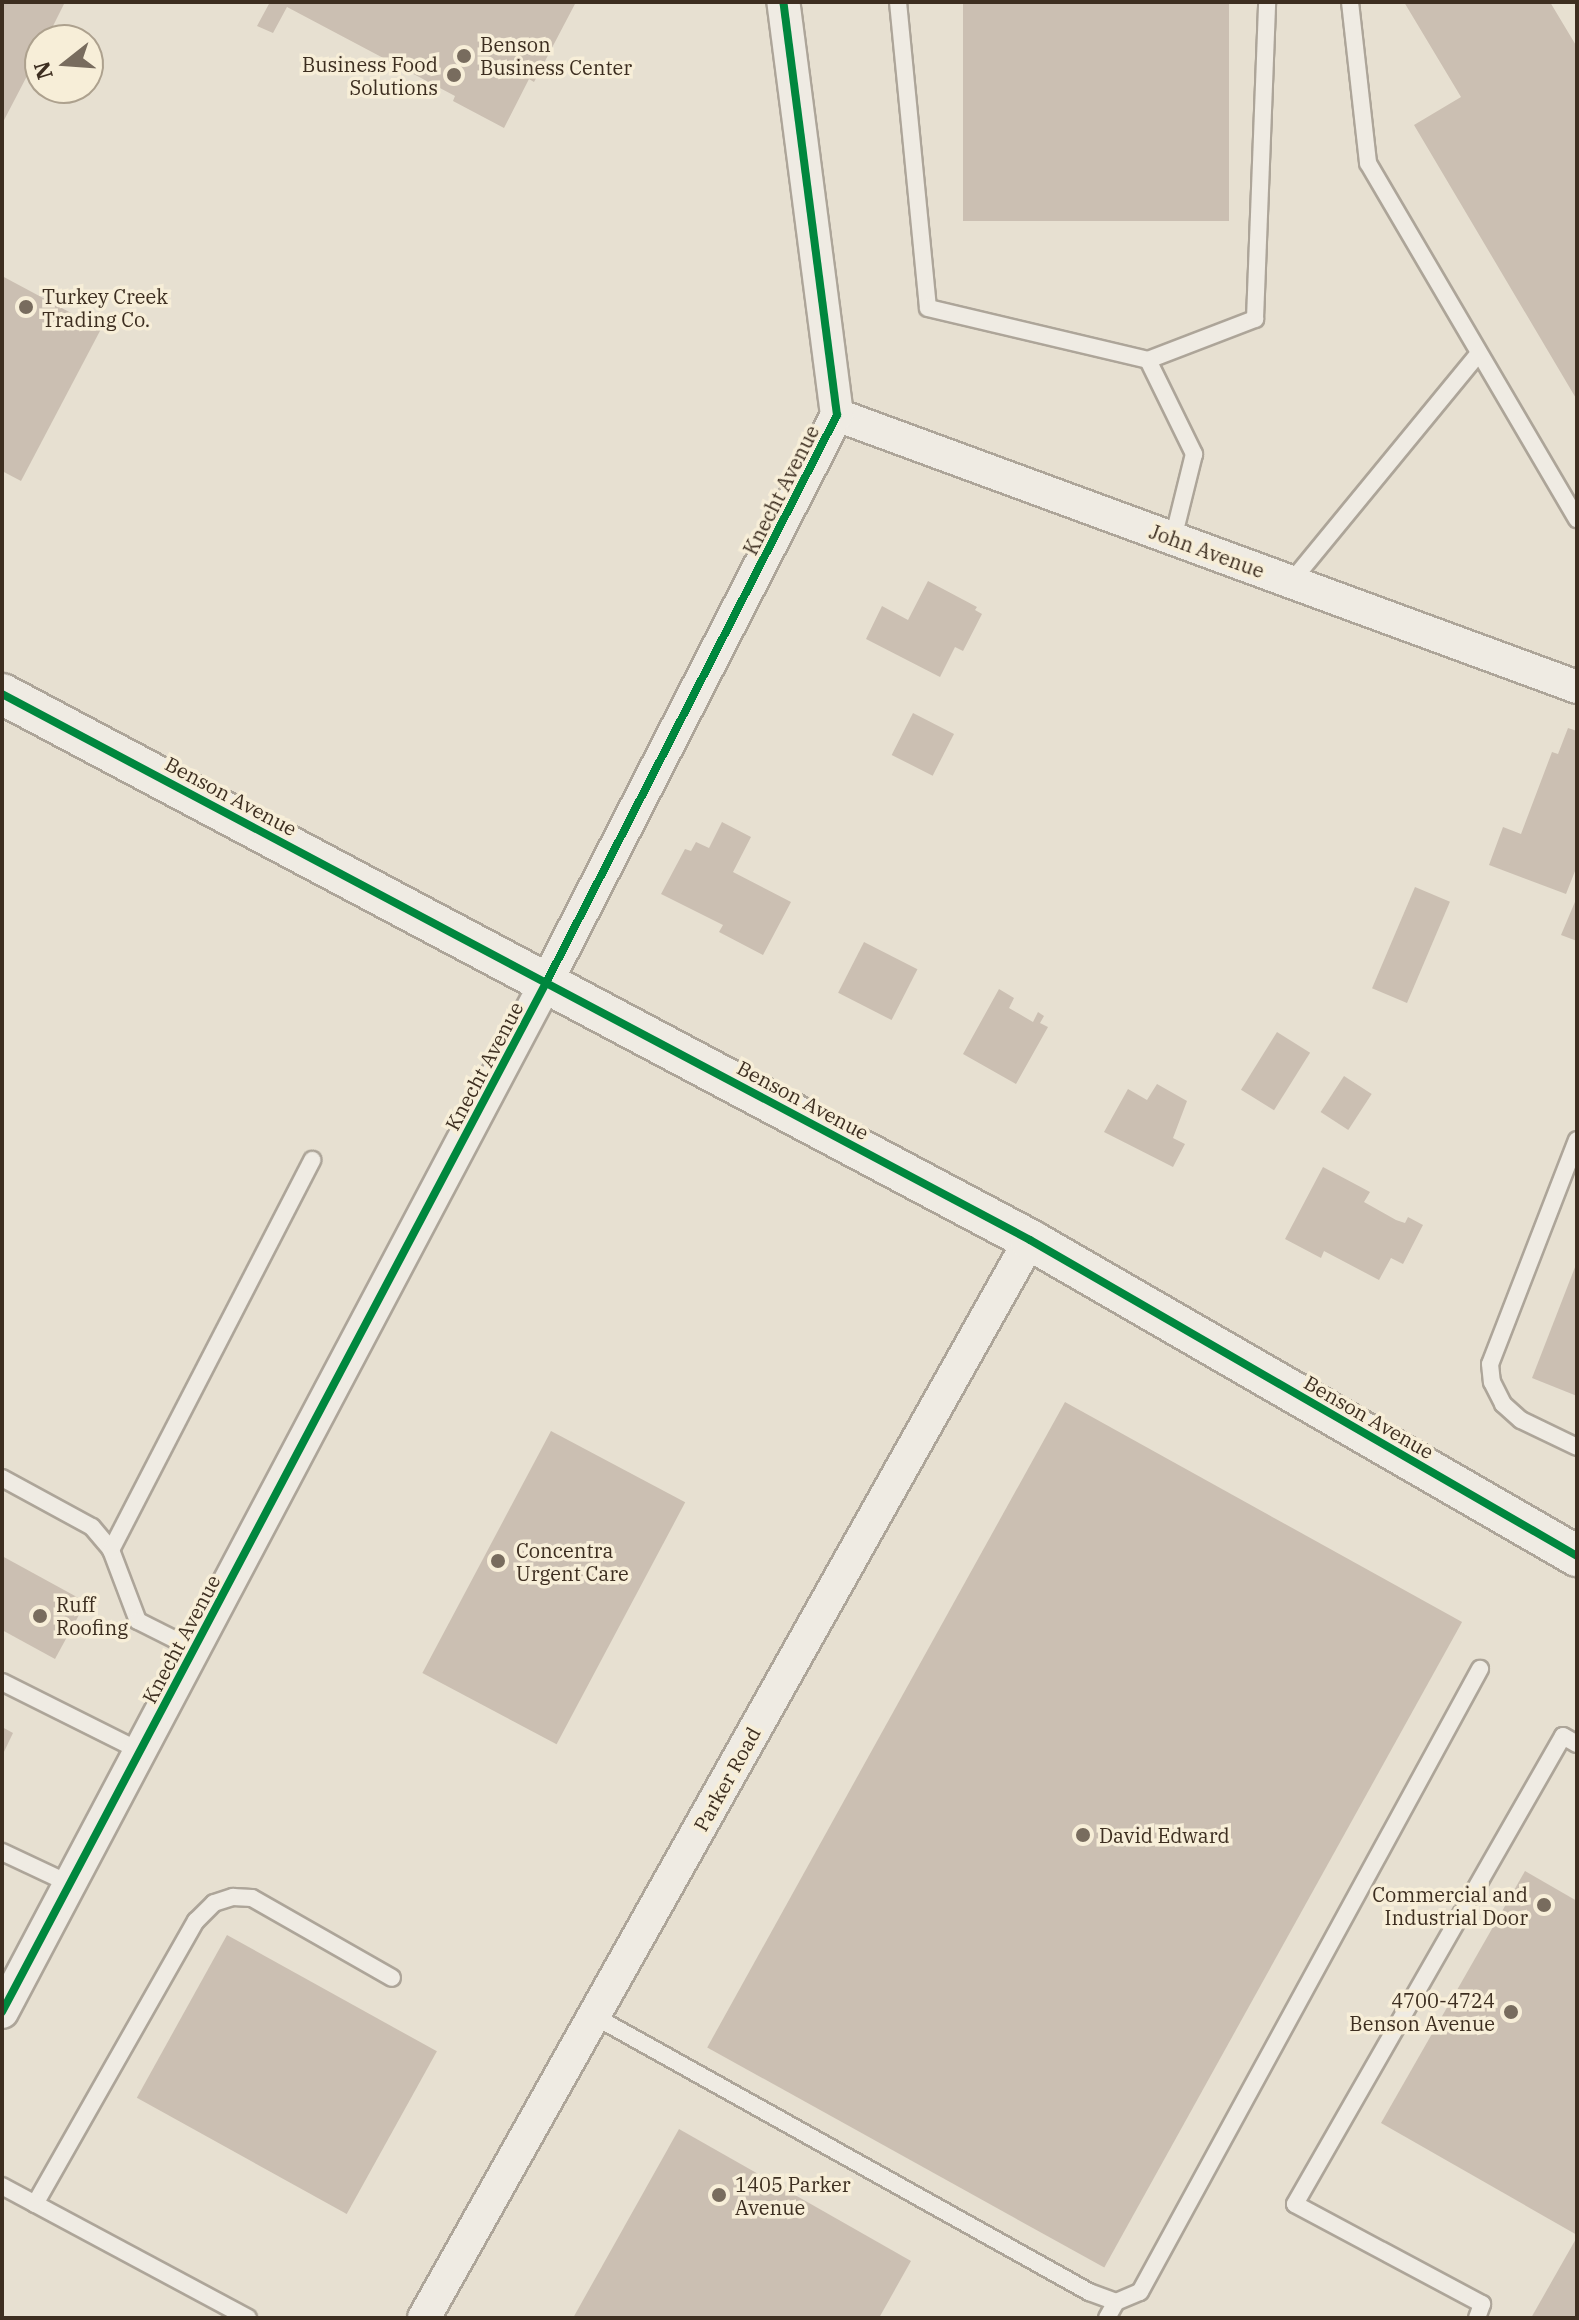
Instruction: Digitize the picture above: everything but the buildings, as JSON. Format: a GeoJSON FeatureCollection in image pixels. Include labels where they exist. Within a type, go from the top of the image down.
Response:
{"type":"FeatureCollection","features":[{"type":"Feature","properties":{"kind":"street","name":"Knecht Avenue"},"geometry":{"type":"LineString","coordinates":[[2,2012],[547,981],[837,415],[783,2]]}},
{"type":"Feature","properties":{"kind":"street","name":"John Avenue"},"geometry":{"type":"LineString","coordinates":[[837,415],[1577,687]]}},
{"type":"Feature","properties":{"kind":"street","name":"Benson Avenue"},"geometry":{"type":"LineString","coordinates":[[2,694],[1030,1240],[1577,1556]]}},
{"type":"Feature","properties":{"kind":"street","name":"Parker Road"},"geometry":{"type":"LineString","coordinates":[[424,2318],[1030,1240]]}},
{"type":"Feature","properties":{"kind":"lane"},"geometry":{"type":"LineString","coordinates":[[898,2],[928,308],[1148,360],[1255,319],[1267,2]]}},
{"type":"Feature","properties":{"kind":"lane"},"geometry":{"type":"LineString","coordinates":[[1350,2],[1368,163],[1577,519]]}},
{"type":"Feature","properties":{"kind":"lane"},"geometry":{"type":"LineString","coordinates":[[1291,582],[1479,353]]}},
{"type":"Feature","properties":{"kind":"lane"},"geometry":{"type":"LineString","coordinates":[[1148,360],[1194,454],[1173,539]]}},
{"type":"Feature","properties":{"kind":"lane"},"geometry":{"type":"LineString","coordinates":[[1577,1140],[1490,1364],[1503,1404],[1521,1420],[1577,1447]]}},
{"type":"Feature","properties":{"kind":"lane"},"geometry":{"type":"LineString","coordinates":[[111,1550],[312,1160]]}},
{"type":"Feature","properties":{"kind":"lane"},"geometry":{"type":"LineString","coordinates":[[2,1478],[92,1527],[111,1550],[138,1621],[194,1649]]}},
{"type":"Feature","properties":{"kind":"lane"},"geometry":{"type":"LineString","coordinates":[[1107,2318],[1116,2302],[1140,2292],[1480,1669]]}},
{"type":"Feature","properties":{"kind":"lane"},"geometry":{"type":"LineString","coordinates":[[2,1682],[140,1751]]}},
{"type":"Feature","properties":{"kind":"lane"},"geometry":{"type":"LineString","coordinates":[[1477,2318],[1482,2304],[1295,2204],[1563,1736],[1577,1744]]}},
{"type":"Feature","properties":{"kind":"lane"},"geometry":{"type":"LineString","coordinates":[[2,1852],[70,1884]]}},
{"type":"Feature","properties":{"kind":"lane"},"geometry":{"type":"LineString","coordinates":[[35,2204],[196,1921],[214,1903],[233,1897],[252,1898],[392,1978]]}},
{"type":"Feature","properties":{"kind":"lane"},"geometry":{"type":"LineString","coordinates":[[594,2016],[1089,2292],[1116,2302]]}},
{"type":"Feature","properties":{"kind":"lane"},"geometry":{"type":"LineString","coordinates":[[2,2186],[248,2318]]}},
{"type":"Feature","properties":{"kind":"cycle path"},"geometry":{"type":"LineString","coordinates":[[2,2012],[547,981],[837,415],[783,2]]}},
{"type":"Feature","properties":{"kind":"cycle path"},"geometry":{"type":"LineString","coordinates":[[2,694],[1030,1240],[1577,1556]]}},
{"type":"Feature","properties":{"kind":"place","name":"Benson Business Center"},"geometry":{"type":"Point","coordinates":[464,56]}},
{"type":"Feature","properties":{"kind":"place","name":"Business Food Solutions"},"geometry":{"type":"Point","coordinates":[454,75]}},
{"type":"Feature","properties":{"kind":"place","name":"Turkey Creek Trading Co."},"geometry":{"type":"Point","coordinates":[26,307]}},
{"type":"Feature","properties":{"kind":"place","name":"Concentra Urgent Care"},"geometry":{"type":"Point","coordinates":[498,1561]}},
{"type":"Feature","properties":{"kind":"place","name":"Ruff Roofing"},"geometry":{"type":"Point","coordinates":[40,1616]}},
{"type":"Feature","properties":{"kind":"place","name":"David Edward"},"geometry":{"type":"Point","coordinates":[1083,1835]}},
{"type":"Feature","properties":{"kind":"place","name":"Commercial and Industrial Door"},"geometry":{"type":"Point","coordinates":[1544,1905]}},
{"type":"Feature","properties":{"kind":"place","name":"4700-4724 Benson Avenue"},"geometry":{"type":"Point","coordinates":[1511,2012]}},
{"type":"Feature","properties":{"kind":"place","name":"1405 Parker Avenue"},"geometry":{"type":"Point","coordinates":[719,2195]}}]}
